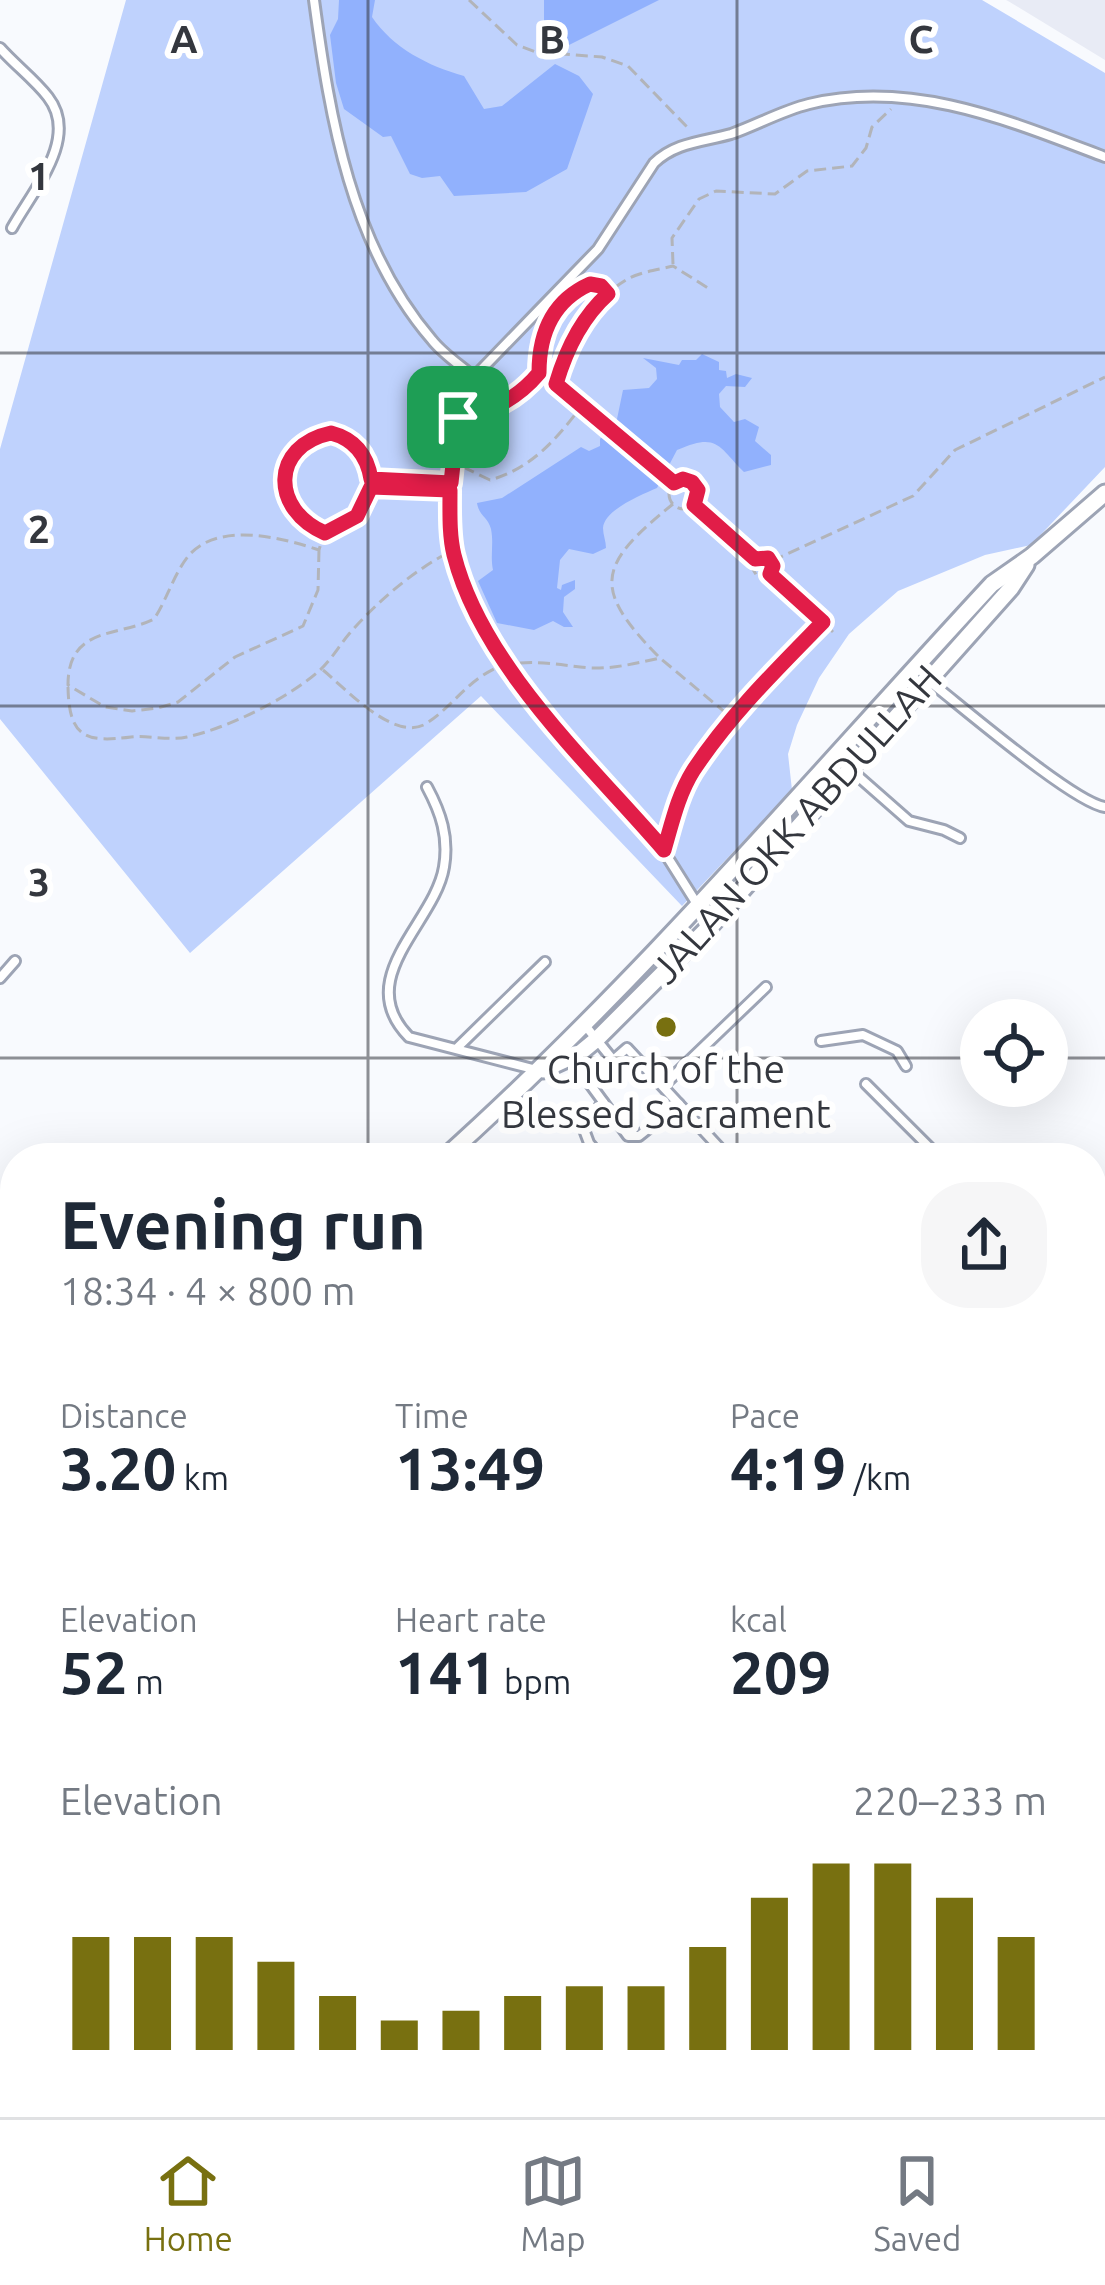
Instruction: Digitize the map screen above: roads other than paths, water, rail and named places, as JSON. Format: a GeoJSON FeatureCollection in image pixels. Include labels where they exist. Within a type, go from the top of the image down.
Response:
{"type":"FeatureCollection","features":[{"type":"Feature","properties":{"kind":"street","name":"JALAN OKK ABDULLAH"},"geometry":{"type":"LineString","coordinates":[[461,1143],[541,1071],[583,1022],[700,908],[920,674],[1010,588],[1032,556],[1105,493]]}},
{"type":"Feature","properties":{"kind":"street","name":"JALAN OKK ABDULLAH"},"geometry":{"type":"LineString","coordinates":[[541,1071],[580,1053],[597,1039],[712,924],[841,762]]}},
{"type":"Feature","properties":{"kind":"lane"},"geometry":{"type":"LineString","coordinates":[[314,0],[326,90],[357,208],[390,279],[432,341],[474,377]]}},
{"type":"Feature","properties":{"kind":"lane"},"geometry":{"type":"LineString","coordinates":[[0,48],[46,94],[60,121],[61,140],[12,228]]}},
{"type":"Feature","properties":{"kind":"lane"},"geometry":{"type":"LineString","coordinates":[[700,908],[664,850],[503,664],[453,550],[450,487],[460,401],[474,377],[598,249],[666,151],[810,104],[872,95],[958,106],[1105,157]]}},
{"type":"Feature","properties":{"kind":"lane"},"geometry":{"type":"LineString","coordinates":[[920,674],[1091,804],[1105,807]]}},
{"type":"Feature","properties":{"kind":"lane"},"geometry":{"type":"LineString","coordinates":[[841,762],[909,821],[960,838]]}},
{"type":"Feature","properties":{"kind":"lane"},"geometry":{"type":"LineString","coordinates":[[427,787],[444,821],[444,866],[439,884],[402,948],[388,988],[394,1011],[409,1037],[541,1071]]}},
{"type":"Feature","properties":{"kind":"lane"},"geometry":{"type":"LineString","coordinates":[[0,978],[15,961]]}},
{"type":"Feature","properties":{"kind":"lane"},"geometry":{"type":"LineString","coordinates":[[458,1047],[544,962]]}},
{"type":"Feature","properties":{"kind":"lane"},"geometry":{"type":"LineString","coordinates":[[664,1086],[766,987]]}},
{"type":"Feature","properties":{"kind":"lane"},"geometry":{"type":"LineString","coordinates":[[583,1022],[613,1060]]}},
{"type":"Feature","properties":{"kind":"lane"},"geometry":{"type":"LineString","coordinates":[[821,1041],[863,1035],[897,1051],[906,1066]]}},
{"type":"Feature","properties":{"kind":"lane"},"geometry":{"type":"LineString","coordinates":[[680,1104],[632,1136],[623,1133],[590,1084],[627,1048],[664,1086],[715,1143]]}},
{"type":"Feature","properties":{"kind":"lane"},"geometry":{"type":"LineString","coordinates":[[580,1053],[595,1076]]}},
{"type":"Feature","properties":{"kind":"lane"},"geometry":{"type":"LineString","coordinates":[[866,1084],[925,1143]]}},
{"type":"Feature","properties":{"kind":"lane"},"geometry":{"type":"LineString","coordinates":[[593,1143],[583,1127],[603,1102]]}},
{"type":"Feature","properties":{"kind":"water"},"geometry":{"type":"Polygon","coordinates":[[[339,0],[375,0],[372,17],[390,38],[425,61],[464,76],[484,109],[502,106],[555,64],[579,76],[593,94],[567,169],[526,192],[454,196],[440,176],[410,174],[391,136],[383,137],[344,109],[330,35],[338,19],[339,0]]]}},
{"type":"Feature","properties":{"kind":"water"},"geometry":{"type":"Polygon","coordinates":[[[544,0],[659,0],[567,46],[544,23],[544,0]]]}},
{"type":"Feature","properties":{"kind":"water"},"geometry":{"type":"Polygon","coordinates":[[[702,354],[719,362],[727,378],[736,374],[752,378],[745,387],[726,386],[719,394],[720,407],[734,422],[745,419],[759,427],[755,441],[771,455],[771,465],[744,472],[709,442],[677,450],[657,488],[624,504],[605,521],[606,548],[593,554],[569,549],[560,560],[557,588],[575,580],[575,589],[564,597],[563,612],[573,627],[553,621],[534,630],[497,623],[478,581],[493,570],[491,529],[477,503],[502,498],[581,447],[589,451],[600,446],[600,439],[617,419],[623,390],[649,388],[657,379],[656,368],[643,358],[679,365],[702,354]]]}},
{"type":"Feature","properties":{"kind":"place","name":"Church of the Blessed Sacrament"},"geometry":{"type":"Point","coordinates":[666,1027]}}]}
